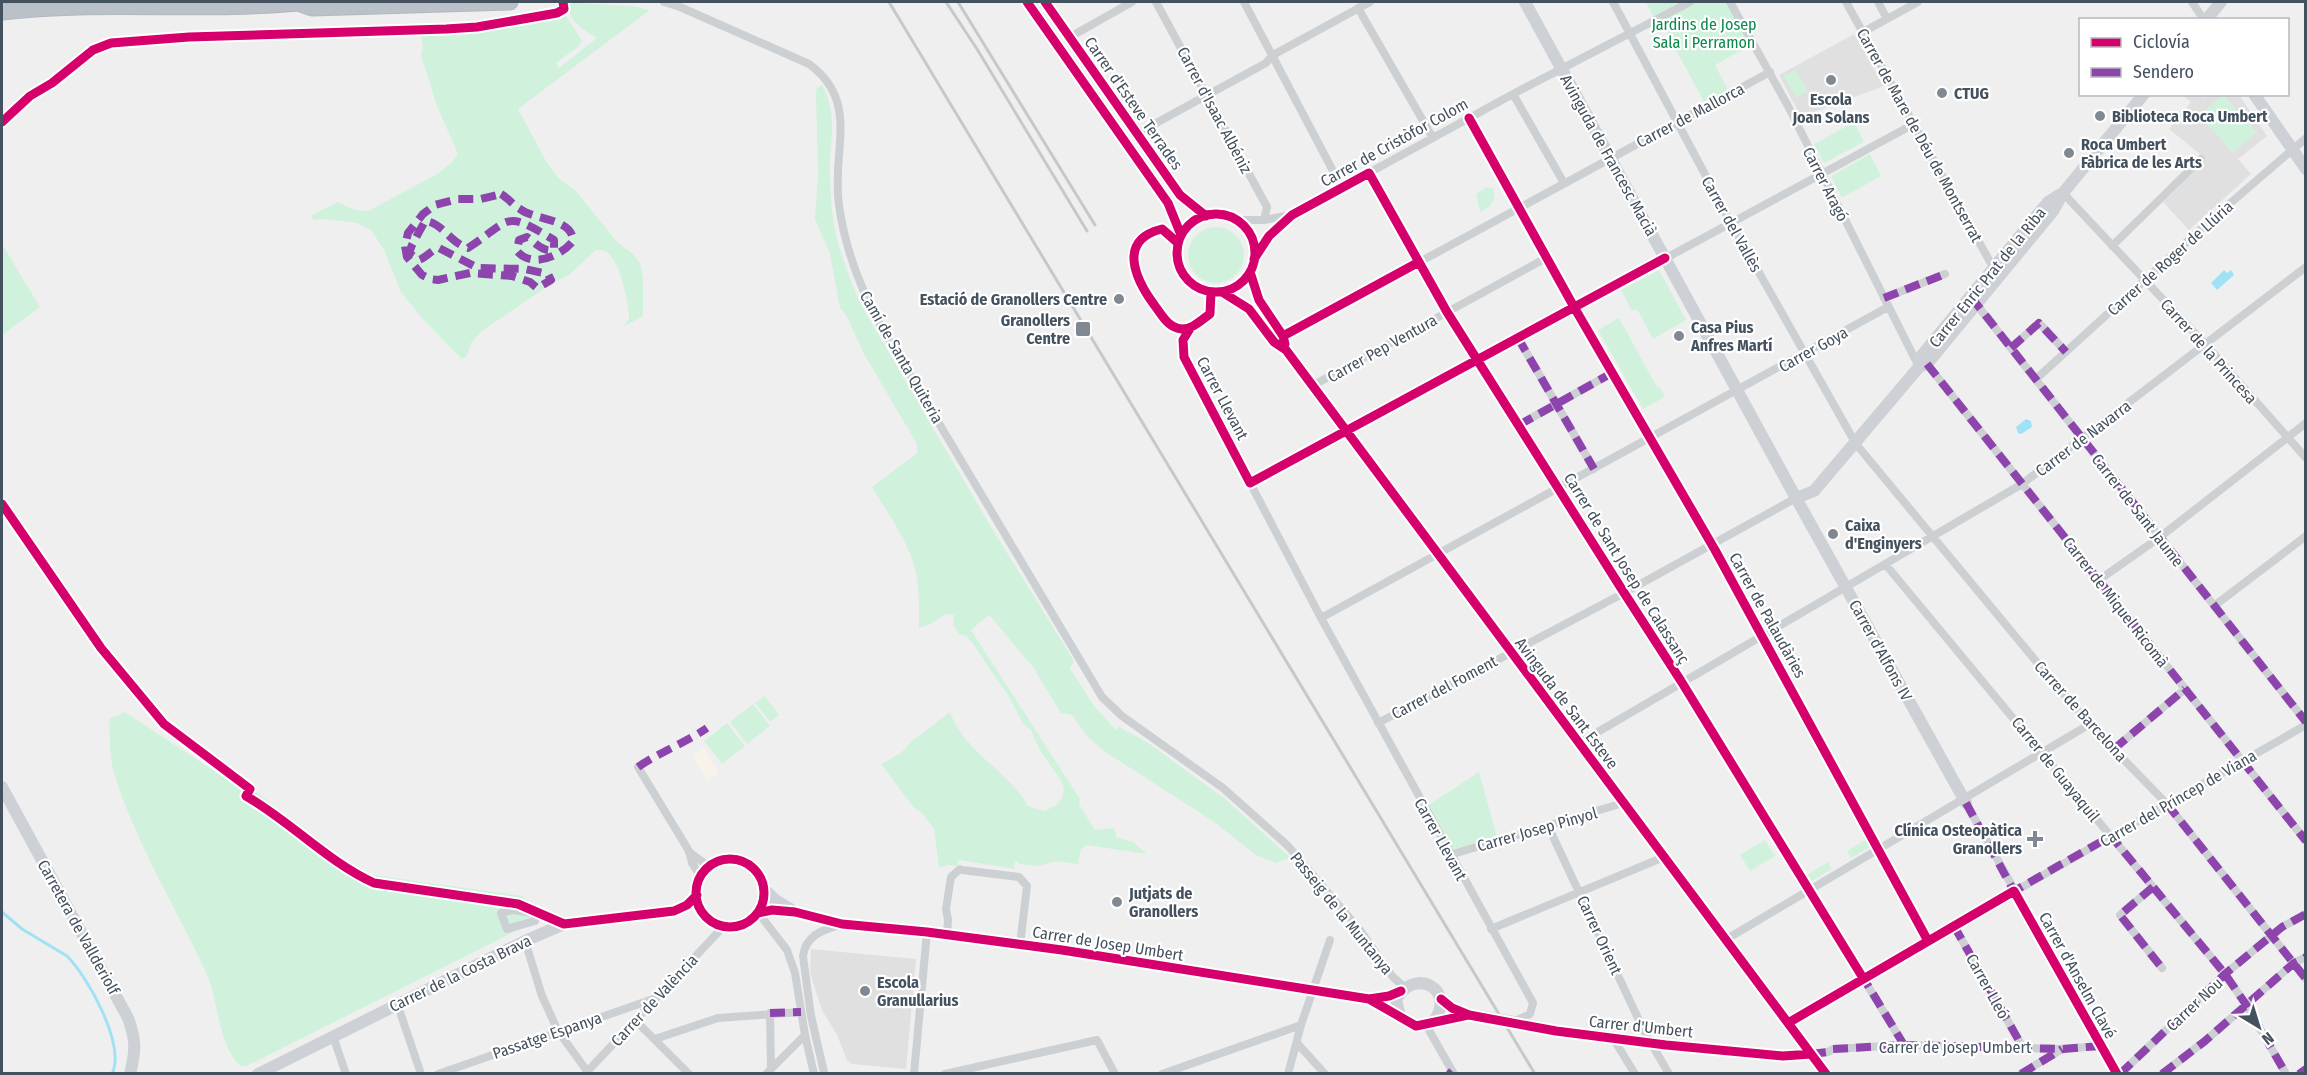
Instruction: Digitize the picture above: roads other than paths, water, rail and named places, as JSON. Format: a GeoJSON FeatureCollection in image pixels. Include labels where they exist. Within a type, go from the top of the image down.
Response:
{"type":"FeatureCollection","features":[{"type":"Feature","properties":{"kind":"highway"},"geometry":{"type":"LineString","coordinates":[[2,12],[105,3],[303,2],[312,8],[510,2]]}},
{"type":"Feature","properties":{"kind":"highway"},"geometry":{"type":"LineString","coordinates":[[2,20],[50,6]]}},
{"type":"Feature","properties":{"kind":"street","name":"Camí de Santa Quiteria"},"geometry":{"type":"LineString","coordinates":[[664,2],[809,64],[831,86],[840,109],[837,168],[839,204],[849,254],[863,290],[881,326],[1102,697],[1138,727]]}},
{"type":"Feature","properties":{"kind":"street","name":"Carrer d'Esteve Terrades"},"geometry":{"type":"LineString","coordinates":[[1027,2],[1168,203],[1180,239]]}},
{"type":"Feature","properties":{"kind":"street","name":"Carrer d'Esteve Terrades"},"geometry":{"type":"LineString","coordinates":[[1045,2],[1180,195],[1206,216]]}},
{"type":"Feature","properties":{"kind":"street"},"geometry":{"type":"LineString","coordinates":[[1070,37],[1132,2]]}},
{"type":"Feature","properties":{"kind":"street","name":"Carrer d'Isaac Albéniz"},"geometry":{"type":"LineString","coordinates":[[1156,2],[1267,207],[1264,220]]}},
{"type":"Feature","properties":{"kind":"street"},"geometry":{"type":"LineString","coordinates":[[1244,2],[1342,188]]}},
{"type":"Feature","properties":{"kind":"street"},"geometry":{"type":"LineString","coordinates":[[1136,134],[1266,63],[1273,55],[1370,2]]}},
{"type":"Feature","properties":{"kind":"street","name":"Avinguda de Francesc Macià"},"geometry":{"type":"LineString","coordinates":[[1525,2],[1796,498]]}},
{"type":"Feature","properties":{"kind":"street","name":"Carrer del Vallès"},"geometry":{"type":"LineString","coordinates":[[1613,2],[1731,222],[1856,444]]}},
{"type":"Feature","properties":{"kind":"street","name":"Carrer de Cristòfor Colom"},"geometry":{"type":"LineString","coordinates":[[1254,259],[1269,236],[1292,215],[1513,94],[1690,2]]}},
{"type":"Feature","properties":{"kind":"street","name":"Carrer Aragó"},"geometry":{"type":"LineString","coordinates":[[1730,2],[1770,72],[1888,307],[1923,366]]}},
{"type":"Feature","properties":{"kind":"street","name":"Carrer de Mare de Déu de Montserrat"},"geometry":{"type":"LineString","coordinates":[[1846,2],[1994,269]]}},
{"type":"Feature","properties":{"kind":"street"},"geometry":{"type":"LineString","coordinates":[[1878,2],[1887,19]]}},
{"type":"Feature","properties":{"kind":"street"},"geometry":{"type":"LineString","coordinates":[[1863,32],[1918,2]]}},
{"type":"Feature","properties":{"kind":"street"},"geometry":{"type":"LineString","coordinates":[[2192,2],[2204,18]]}},
{"type":"Feature","properties":{"kind":"street"},"geometry":{"type":"LineString","coordinates":[[2207,18],[2221,2]]}},
{"type":"Feature","properties":{"kind":"street"},"geometry":{"type":"LineString","coordinates":[[1358,8],[1433,138]]}},
{"type":"Feature","properties":{"kind":"street","name":"Carrer de Mallorca"},"geometry":{"type":"LineString","coordinates":[[1283,336],[1770,72]]}},
{"type":"Feature","properties":{"kind":"street"},"geometry":{"type":"LineString","coordinates":[[1513,94],[1564,183]]}},
{"type":"Feature","properties":{"kind":"street","name":"Carrer Enric Prat de la Riba"},"geometry":{"type":"LineString","coordinates":[[1796,498],[1814,491],[1856,444],[1923,366],[1922,355],[1974,301],[2053,211],[2063,192],[2142,96]]}},
{"type":"Feature","properties":{"kind":"street"},"geometry":{"type":"LineString","coordinates":[[2255,96],[2306,169]]}},
{"type":"Feature","properties":{"kind":"street","name":"Carrer de Palaudàries"},"geometry":{"type":"LineString","coordinates":[[1469,118],[1546,258],[1712,544],[1928,941]]}},
{"type":"Feature","properties":{"kind":"street"},"geometry":{"type":"LineString","coordinates":[[1250,483],[1914,124]]}},
{"type":"Feature","properties":{"kind":"street","name":"Carrer de Roger de Llúria"},"geometry":{"type":"LineString","coordinates":[[2036,379],[2306,138]]}},
{"type":"Feature","properties":{"kind":"street"},"geometry":{"type":"LineString","coordinates":[[2112,246],[2201,159]]}},
{"type":"Feature","properties":{"kind":"street","name":"Carrer de Sant Josep de Calassanç"},"geometry":{"type":"LineString","coordinates":[[1369,173],[1447,312],[1682,681],[1904,1045]]}},
{"type":"Feature","properties":{"kind":"street","name":"Carrer Enric Prat de la Riba"},"geometry":{"type":"LineString","coordinates":[[1974,301],[1994,269],[2048,202],[2063,192]]}},
{"type":"Feature","properties":{"kind":"street","name":"Carrer de la Princesa"},"geometry":{"type":"LineString","coordinates":[[2063,192],[2205,344],[2306,458]]}},
{"type":"Feature","properties":{"kind":"street"},"geometry":{"type":"LineString","coordinates":[[1216,214],[1236,220],[1245,227],[1251,237],[1254,259],[1250,272],[1234,288],[1216,292],[1195,287],[1183,275],[1176,255],[1180,239],[1187,226],[1206,216],[1216,214]]}},
{"type":"Feature","properties":{"kind":"street","name":"Carrer de Cristòfor Colom"},"geometry":{"type":"LineString","coordinates":[[1236,220],[1264,220],[1292,215]]}},
{"type":"Feature","properties":{"kind":"street"},"geometry":{"type":"LineString","coordinates":[[1180,239],[1162,229],[1146,234],[1135,251],[1134,268],[1146,294],[1167,322],[1176,328],[1191,327]]}},
{"type":"Feature","properties":{"kind":"street","name":"Carrer Pep Ventura"},"geometry":{"type":"LineString","coordinates":[[1312,386],[1546,258]]}},
{"type":"Feature","properties":{"kind":"street","name":"Carrer de Navarra"},"geometry":{"type":"LineString","coordinates":[[1579,742],[2022,484],[2306,267]]}},
{"type":"Feature","properties":{"kind":"street","name":"Avinguda de Sant Esteve"},"geometry":{"type":"LineString","coordinates":[[1250,272],[1259,300],[1283,336],[1286,350]]}},
{"type":"Feature","properties":{"kind":"street"},"geometry":{"type":"LineString","coordinates":[[1884,298],[1945,274]]}},
{"type":"Feature","properties":{"kind":"street","name":"Carrer Llevant"},"geometry":{"type":"LineString","coordinates":[[1216,292],[1210,314],[1191,327],[1183,340],[1184,357],[1321,618],[1533,1003],[1527,1020]]}},
{"type":"Feature","properties":{"kind":"street","name":"Avinguda de Sant Esteve"},"geometry":{"type":"LineString","coordinates":[[1216,292],[1249,309],[1274,342],[1286,350],[1826,1074]]}},
{"type":"Feature","properties":{"kind":"street","name":"Carrer de Sant Jaume"},"geometry":{"type":"LineString","coordinates":[[1974,301],[2306,724]]}},
{"type":"Feature","properties":{"kind":"street","name":"Carrer Goya"},"geometry":{"type":"LineString","coordinates":[[1321,618],[1888,307]]}},
{"type":"Feature","properties":{"kind":"street"},"geometry":{"type":"LineString","coordinates":[[2011,348],[2039,323],[2066,352]]}},
{"type":"Feature","properties":{"kind":"street"},"geometry":{"type":"LineString","coordinates":[[1518,338],[1594,469]]}},
{"type":"Feature","properties":{"kind":"street","name":"Carrer de Miquel Ricomà"},"geometry":{"type":"LineString","coordinates":[[1923,366],[2022,484],[2306,841]]}},
{"type":"Feature","properties":{"kind":"street"},"geometry":{"type":"LineString","coordinates":[[1519,425],[1612,373]]}},
{"type":"Feature","properties":{"kind":"street"},"geometry":{"type":"LineString","coordinates":[[2099,580],[2160,537],[2306,423]]}},
{"type":"Feature","properties":{"kind":"street","name":"Carrer de Barcelona"},"geometry":{"type":"LineString","coordinates":[[1856,444],[2090,724],[2167,804],[2306,979]]}},
{"type":"Feature","properties":{"kind":"street","name":"Carrer del Foment"},"geometry":{"type":"LineString","coordinates":[[1378,723],[1624,593],[1796,498]]}},
{"type":"Feature","properties":{"kind":"street","name":"Carrer d'Alfons IV"},"geometry":{"type":"LineString","coordinates":[[1796,498],[1964,800]]}},
{"type":"Feature","properties":{"kind":"street"},"geometry":{"type":"LineString","coordinates":[[2214,606],[2306,536]]}},
{"type":"Feature","properties":{"kind":"street","name":"Carrer de Guayaquil"},"geometry":{"type":"LineString","coordinates":[[1886,565],[2225,974],[2247,1006],[2285,1072]]}},
{"type":"Feature","properties":{"kind":"street"},"geometry":{"type":"LineString","coordinates":[[2114,749],[2185,689]]}},
{"type":"Feature","properties":{"kind":"street"},"geometry":{"type":"LineString","coordinates":[[1725,940],[2090,724]]}},
{"type":"Feature","properties":{"kind":"street","name":"Carrer del Príncep de Viana"},"geometry":{"type":"LineString","coordinates":[[1788,1023],[2306,724]]}},
{"type":"Feature","properties":{"kind":"street","name":"Passeig de la Muntanya"},"geometry":{"type":"LineString","coordinates":[[1138,727],[1223,788],[1288,846],[1360,930],[1403,989]]}},
{"type":"Feature","properties":{"kind":"street"},"geometry":{"type":"LineString","coordinates":[[639,767],[689,851],[692,863],[701,877]]}},
{"type":"Feature","properties":{"kind":"street","name":"Carretera de Vallderiolf"},"geometry":{"type":"LineString","coordinates":[[2,787],[128,1018],[135,1038],[135,1056],[130,1074]]}},
{"type":"Feature","properties":{"kind":"street","name":"Carrer d'Anselm Clavé"},"geometry":{"type":"LineString","coordinates":[[1964,800],[2100,1046],[2119,1074]]}},
{"type":"Feature","properties":{"kind":"street","name":"Carrer Josep Pinyol"},"geometry":{"type":"LineString","coordinates":[[1450,855],[1623,803]]}},
{"type":"Feature","properties":{"kind":"street","name":"Carrer Orient"},"geometry":{"type":"LineString","coordinates":[[1548,826],[1644,1031],[1670,1074]]}},
{"type":"Feature","properties":{"kind":"street"},"geometry":{"type":"LineString","coordinates":[[689,851],[704,862],[714,864],[734,860],[746,863],[755,870],[764,889],[774,899],[795,912]]}},
{"type":"Feature","properties":{"kind":"street"},"geometry":{"type":"LineString","coordinates":[[1491,929],[1664,858]]}},
{"type":"Feature","properties":{"kind":"street"},"geometry":{"type":"LineString","coordinates":[[714,864],[701,877],[696,895],[706,917],[723,927],[739,926],[757,914],[772,910],[795,912]]}},
{"type":"Feature","properties":{"kind":"street","name":"Carrer de Josep Umbert"},"geometry":{"type":"LineString","coordinates":[[947,935],[946,909],[951,877],[960,869],[1019,877],[1027,886],[1020,945]]}},
{"type":"Feature","properties":{"kind":"street"},"geometry":{"type":"LineString","coordinates":[[2153,887],[2120,915],[2162,968]]}},
{"type":"Feature","properties":{"kind":"street"},"geometry":{"type":"LineString","coordinates":[[757,914],[762,905],[764,889]]}},
{"type":"Feature","properties":{"kind":"street","name":"Carrer de la Costa Brava"},"geometry":{"type":"LineString","coordinates":[[674,911],[687,905],[696,895]]}},
{"type":"Feature","properties":{"kind":"street"},"geometry":{"type":"LineString","coordinates":[[518,904],[564,924]]}},
{"type":"Feature","properties":{"kind":"street","name":"Carrer de la Costa Brava"},"geometry":{"type":"LineString","coordinates":[[258,1074],[525,940],[564,924],[674,911],[694,912],[706,917]]}},
{"type":"Feature","properties":{"kind":"street","name":"Carrer de Josep Umbert"},"geometry":{"type":"LineString","coordinates":[[795,912],[842,924],[927,932],[1020,945],[1369,999]]}},
{"type":"Feature","properties":{"kind":"street"},"geometry":{"type":"LineString","coordinates":[[757,914],[787,950],[795,974],[814,1074]]}},
{"type":"Feature","properties":{"kind":"street","name":"Carrer Nou"},"geometry":{"type":"LineString","coordinates":[[2119,1074],[2225,974],[2270,936],[2306,914]]}},
{"type":"Feature","properties":{"kind":"street","name":"Carrer de Josep Umbert"},"geometry":{"type":"LineString","coordinates":[[825,1073],[811,1016],[803,956],[804,946],[825,929],[842,924]]}},
{"type":"Feature","properties":{"kind":"street","name":"Carrer Lleó"},"geometry":{"type":"LineString","coordinates":[[1954,926],[2022,1046]]}},
{"type":"Feature","properties":{"kind":"street","name":"Carrer de València"},"geometry":{"type":"LineString","coordinates":[[589,1072],[723,927]]}},
{"type":"Feature","properties":{"kind":"street"},"geometry":{"type":"LineString","coordinates":[[914,1074],[927,932]]}},
{"type":"Feature","properties":{"kind":"street"},"geometry":{"type":"LineString","coordinates":[[525,940],[542,996],[558,1031],[589,1072]]}},
{"type":"Feature","properties":{"kind":"street"},"geometry":{"type":"LineString","coordinates":[[1288,1074],[1301,1025],[1330,940]]}},
{"type":"Feature","properties":{"kind":"street"},"geometry":{"type":"LineString","coordinates":[[2162,1074],[2247,1006],[2294,963],[2306,957]]}},
{"type":"Feature","properties":{"kind":"street"},"geometry":{"type":"LineString","coordinates":[[1369,999],[1389,996],[1413,984],[1430,985],[1452,1008],[1474,1016]]}},
{"type":"Feature","properties":{"kind":"street"},"geometry":{"type":"LineString","coordinates":[[1400,1016],[1396,1000],[1403,989]]}},
{"type":"Feature","properties":{"kind":"street","name":"Passatge Espanya"},"geometry":{"type":"LineString","coordinates":[[438,1074],[656,998]]}},
{"type":"Feature","properties":{"kind":"street"},"geometry":{"type":"LineString","coordinates":[[1369,999],[1416,1026],[1474,1016]]}},
{"type":"Feature","properties":{"kind":"street"},"geometry":{"type":"LineString","coordinates":[[1430,1023],[1441,1011],[1441,999]]}},
{"type":"Feature","properties":{"kind":"street"},"geometry":{"type":"LineString","coordinates":[[397,1003],[421,1074]]}},
{"type":"Feature","properties":{"kind":"street"},"geometry":{"type":"LineString","coordinates":[[655,1039],[718,1018],[801,1012]]}},
{"type":"Feature","properties":{"kind":"street"},"geometry":{"type":"LineString","coordinates":[[769,1071],[770,1013]]}},
{"type":"Feature","properties":{"kind":"street","name":"Carrer d'Umbert"},"geometry":{"type":"LineString","coordinates":[[1474,1016],[1513,1022],[1527,1020],[1556,1031],[1653,1043],[1783,1056],[1811,1054]]}},
{"type":"Feature","properties":{"kind":"street"},"geometry":{"type":"LineString","coordinates":[[635,1020],[689,1074]]}},
{"type":"Feature","properties":{"kind":"street"},"geometry":{"type":"LineString","coordinates":[[1430,1023],[1452,1073]]}},
{"type":"Feature","properties":{"kind":"street"},"geometry":{"type":"LineString","coordinates":[[1162,1074],[1301,1025]]}},
{"type":"Feature","properties":{"kind":"street"},"geometry":{"type":"LineString","coordinates":[[769,1071],[805,1035]]}},
{"type":"Feature","properties":{"kind":"street"},"geometry":{"type":"LineString","coordinates":[[333,1036],[346,1074]]}},
{"type":"Feature","properties":{"kind":"street"},"geometry":{"type":"LineString","coordinates":[[1613,1038],[1635,1074]]}},
{"type":"Feature","properties":{"kind":"street"},"geometry":{"type":"LineString","coordinates":[[945,1074],[1097,1040],[1115,1074]]}},
{"type":"Feature","properties":{"kind":"street"},"geometry":{"type":"LineString","coordinates":[[1297,1043],[1325,1074]]}},
{"type":"Feature","properties":{"kind":"street","name":"Carrer de josep Umbert"},"geometry":{"type":"LineString","coordinates":[[1811,1054],[1828,1052],[1833,1048],[1904,1045],[2062,1048],[2100,1046]]}},
{"type":"Feature","properties":{"kind":"street"},"geometry":{"type":"LineString","coordinates":[[2045,1047],[2047,1058]]}},
{"type":"Feature","properties":{"kind":"street"},"geometry":{"type":"LineString","coordinates":[[2021,1074],[2062,1048]]}},
{"type":"Feature","properties":{"kind":"street"},"geometry":{"type":"LineString","coordinates":[[812,1062],[825,1073]]}},
{"type":"Feature","properties":{"kind":"water"},"geometry":{"type":"Polygon","coordinates":[[[2224,270],[2227,273],[2231,270],[2234,275],[2217,290],[2211,283],[2224,270]]]}},
{"type":"Feature","properties":{"kind":"water"},"geometry":{"type":"Polygon","coordinates":[[[2026,419],[2031,421],[2032,427],[2021,434],[2018,433],[2016,427],[2026,419]]]}},
{"type":"Feature","properties":{"kind":"waterway"},"geometry":{"type":"LineString","coordinates":[[2,912],[22,929],[67,956],[85,979],[103,1012],[114,1046],[115,1061],[112,1074]]}},
{"type":"Feature","properties":{"kind":"railway"},"geometry":{"type":"LineString","coordinates":[[889,2],[1535,1074]]}},
{"type":"Feature","properties":{"kind":"railway"},"geometry":{"type":"LineString","coordinates":[[946,2],[1087,231]]}},
{"type":"Feature","properties":{"kind":"railway"},"geometry":{"type":"LineString","coordinates":[[958,2],[1095,225]]}},
{"type":"Feature","properties":{"kind":"place","name":"Escola Joan Solans"},"geometry":{"type":"Point","coordinates":[1831,80]}},
{"type":"Feature","properties":{"kind":"place","name":"CTUG"},"geometry":{"type":"Point","coordinates":[1942,93]}},
{"type":"Feature","properties":{"kind":"place","name":"Biblioteca Roca Umbert"},"geometry":{"type":"Point","coordinates":[2100,116]}},
{"type":"Feature","properties":{"kind":"place","name":"Roca Umbert Fàbrica de les Arts"},"geometry":{"type":"Point","coordinates":[2069,153]}},
{"type":"Feature","properties":{"kind":"place","name":"Estació de Granollers Centre"},"geometry":{"type":"Point","coordinates":[1119,299]}},
{"type":"Feature","properties":{"kind":"place","name":"Granollers Centre"},"geometry":{"type":"Point","coordinates":[1083,329]}},
{"type":"Feature","properties":{"kind":"place","name":"Casa Pius Anfres Martí"},"geometry":{"type":"Point","coordinates":[1679,336]}},
{"type":"Feature","properties":{"kind":"place","name":"Caixa d'Enginyers"},"geometry":{"type":"Point","coordinates":[1833,534]}},
{"type":"Feature","properties":{"kind":"place","name":"Clínica Osteopàtica Granollers"},"geometry":{"type":"Point","coordinates":[2035,839]}},
{"type":"Feature","properties":{"kind":"place","name":"Jutjats de Granollers"},"geometry":{"type":"Point","coordinates":[1117,902]}},
{"type":"Feature","properties":{"kind":"place","name":"Escola Granullarius"},"geometry":{"type":"Point","coordinates":[865,991]}},
{"type":"Feature","properties":{"kind":"park label","name":"Jardins de Josep Sala i Perramon"},"geometry":{"type":"Point","coordinates":[1704,33]}}]}
